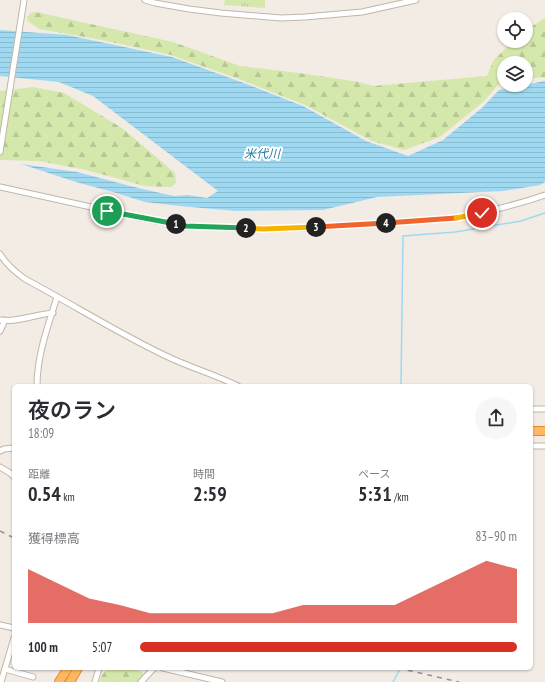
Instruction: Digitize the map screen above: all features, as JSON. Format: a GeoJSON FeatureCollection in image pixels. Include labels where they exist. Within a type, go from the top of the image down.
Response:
{"type":"FeatureCollection","features":[{"type":"Feature","properties":{"kind":"highway"},"geometry":{"type":"LineString","coordinates":[[533,431],[545,431]]}},
{"type":"Feature","properties":{"kind":"highway"},"geometry":{"type":"LineString","coordinates":[[59,682],[68,670]]}},
{"type":"Feature","properties":{"kind":"highway"},"geometry":{"type":"LineString","coordinates":[[63,682],[68,670]]}},
{"type":"Feature","properties":{"kind":"highway"},"geometry":{"type":"LineString","coordinates":[[70,682],[77,670]]}},
{"type":"Feature","properties":{"kind":"highway"},"geometry":{"type":"LineString","coordinates":[[75,682],[80,670]]}},
{"type":"Feature","properties":{"kind":"street"},"geometry":{"type":"LineString","coordinates":[[0,152],[24,0]]}},
{"type":"Feature","properties":{"kind":"street"},"geometry":{"type":"LineString","coordinates":[[145,0],[189,9],[281,18],[362,12],[416,0]]}},
{"type":"Feature","properties":{"kind":"street"},"geometry":{"type":"LineString","coordinates":[[0,187],[185,226],[263,229],[306,228],[457,218],[489,212],[545,196]]}},
{"type":"Feature","properties":{"kind":"street"},"geometry":{"type":"LineString","coordinates":[[0,254],[13,271],[25,279],[113,329],[152,350],[234,384]]}},
{"type":"Feature","properties":{"kind":"street"},"geometry":{"type":"LineString","coordinates":[[37,384],[40,357],[58,297]]}},
{"type":"Feature","properties":{"kind":"street"},"geometry":{"type":"LineString","coordinates":[[0,331],[2,320],[23,319],[40,314],[52,313]]}},
{"type":"Feature","properties":{"kind":"street"},"geometry":{"type":"LineString","coordinates":[[533,409],[545,409]]}},
{"type":"Feature","properties":{"kind":"street"},"geometry":{"type":"LineString","coordinates":[[533,446],[545,446]]}},
{"type":"Feature","properties":{"kind":"street"},"geometry":{"type":"LineString","coordinates":[[0,451],[12,448]]}},
{"type":"Feature","properties":{"kind":"street"},"geometry":{"type":"LineString","coordinates":[[0,467],[12,475]]}},
{"type":"Feature","properties":{"kind":"street"},"geometry":{"type":"LineString","coordinates":[[0,625],[12,628]]}},
{"type":"Feature","properties":{"kind":"street"},"geometry":{"type":"LineString","coordinates":[[1,682],[12,645]]}},
{"type":"Feature","properties":{"kind":"street"},"geometry":{"type":"LineString","coordinates":[[5,669],[33,677]]}},
{"type":"Feature","properties":{"kind":"street"},"geometry":{"type":"LineString","coordinates":[[95,682],[98,670]]}},
{"type":"Feature","properties":{"kind":"street"},"geometry":{"type":"LineString","coordinates":[[141,682],[152,670]]}},
{"type":"Feature","properties":{"kind":"street"},"geometry":{"type":"LineString","coordinates":[[171,670],[222,682]]}},
{"type":"Feature","properties":{"kind":"green space"},"geometry":{"type":"Polygon","coordinates":[[[225,0],[265,0],[265,8],[224,5],[225,0]]]}},
{"type":"Feature","properties":{"kind":"green space"},"geometry":{"type":"Polygon","coordinates":[[[36,12],[173,42],[240,66],[359,82],[373,86],[487,76],[493,61],[497,57],[497,86],[483,102],[440,137],[404,150],[372,141],[305,105],[239,79],[171,55],[102,40],[39,29],[28,21],[27,17],[31,13],[36,12]]]}},
{"type":"Feature","properties":{"kind":"green space"},"geometry":{"type":"Polygon","coordinates":[[[545,18],[545,77],[533,78],[533,56],[498,56],[506,48],[533,48],[533,26],[545,18]]]}},
{"type":"Feature","properties":{"kind":"green space"},"geometry":{"type":"Polygon","coordinates":[[[33,87],[64,93],[122,128],[175,173],[176,183],[171,187],[145,186],[86,170],[39,161],[0,160],[0,91],[33,87]]]}},
{"type":"Feature","properties":{"kind":"green space"},"geometry":{"type":"Polygon","coordinates":[[[106,670],[136,670],[142,672],[143,675],[138,682],[99,682],[106,670]]]}},
{"type":"Feature","properties":{"kind":"water","name":"米代川"},"geometry":{"type":"Polygon","coordinates":[[[0,30],[67,35],[172,57],[303,106],[366,141],[408,156],[443,140],[483,107],[497,92],[533,92],[533,83],[545,81],[545,182],[540,185],[503,191],[377,197],[323,210],[236,211],[145,202],[21,164],[77,172],[174,196],[188,195],[207,198],[218,191],[93,96],[59,82],[0,76],[0,30]]]}},
{"type":"Feature","properties":{"kind":"waterway"},"geometry":{"type":"LineString","coordinates":[[401,384],[403,236],[455,232],[521,221],[545,213]]}},
{"type":"Feature","properties":{"kind":"waterway"},"geometry":{"type":"LineString","coordinates":[[393,682],[399,670]]}},
{"type":"Feature","properties":{"kind":"railway"},"geometry":{"type":"LineString","coordinates":[[0,531],[12,537]]}},
{"type":"Feature","properties":{"kind":"railway"},"geometry":{"type":"LineString","coordinates":[[407,670],[459,682]]}},
{"type":"Feature","properties":{"kind":"route"},"geometry":{"type":"LineString","coordinates":[[107,211],[185,226],[263,229],[306,228],[457,218],[482,213]]}}]}
